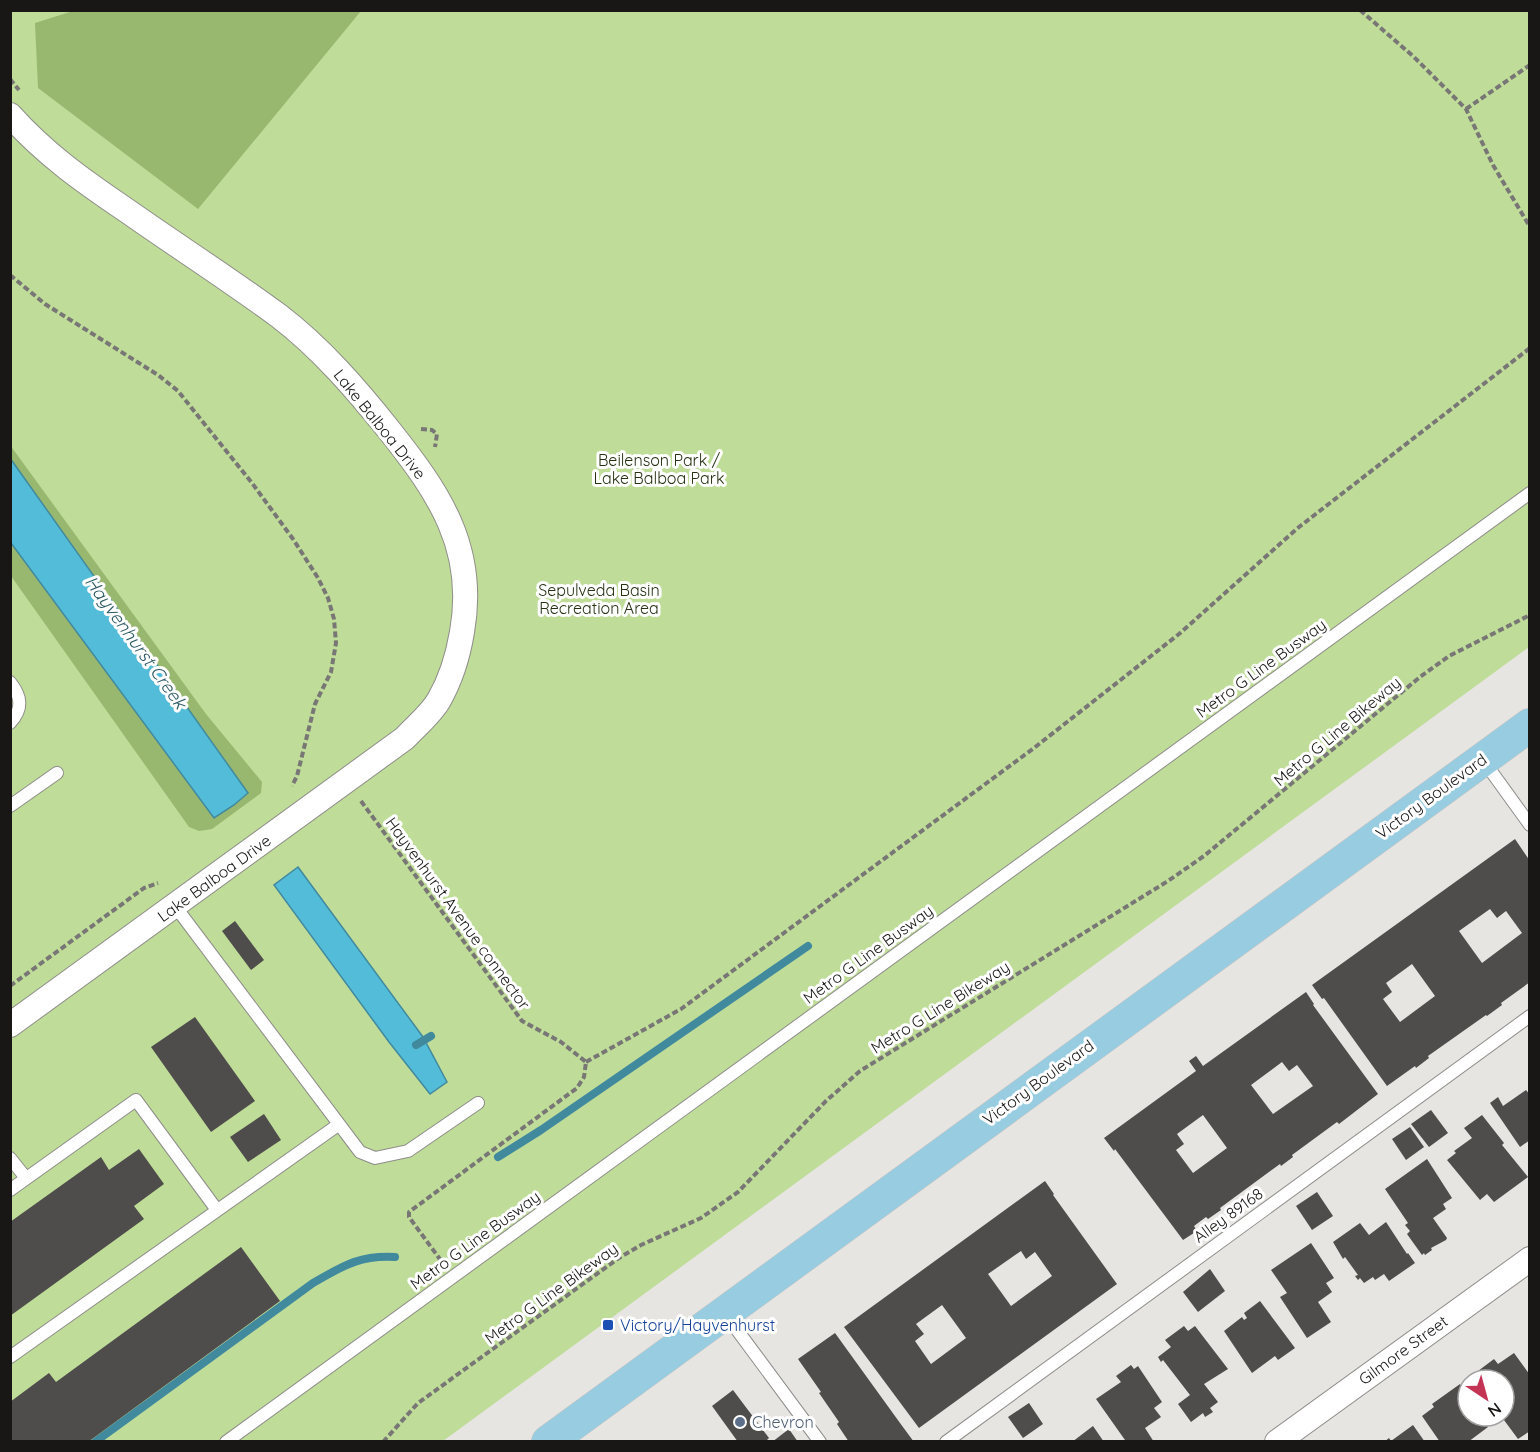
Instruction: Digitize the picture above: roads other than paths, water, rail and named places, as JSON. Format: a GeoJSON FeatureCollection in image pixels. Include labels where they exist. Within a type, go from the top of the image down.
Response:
{"type":"FeatureCollection","features":[{"type":"Feature","properties":{"kind":"main road","name":"Victory Boulevard"},"geometry":{"type":"LineString","coordinates":[[548,1442],[1530,725]]}},
{"type":"Feature","properties":{"kind":"street","name":"Lake Balboa Drive"},"geometry":{"type":"LineString","coordinates":[[10,115],[66,169],[280,317],[325,358],[374,411],[424,475],[442,506],[458,542],[465,571],[466,612],[456,662],[438,702],[405,738],[10,1025]]}},
{"type":"Feature","properties":{"kind":"street","name":"Gilmore Street"},"geometry":{"type":"LineString","coordinates":[[1277,1442],[1530,1259]]}},
{"type":"Feature","properties":{"kind":"lane","name":"Metro G Line Busway"},"geometry":{"type":"LineString","coordinates":[[226,1442],[1530,493]]}},
{"type":"Feature","properties":{"kind":"lane"},"geometry":{"type":"LineString","coordinates":[[10,682],[18,692],[21,705],[18,715],[10,723]]}},
{"type":"Feature","properties":{"kind":"lane"},"geometry":{"type":"LineString","coordinates":[[1482,759],[1530,825]]}},
{"type":"Feature","properties":{"kind":"lane"},"geometry":{"type":"LineString","coordinates":[[10,806],[57,773]]}},
{"type":"Feature","properties":{"kind":"lane"},"geometry":{"type":"LineString","coordinates":[[175,906],[360,1152],[375,1158],[408,1151],[478,1103]]}},
{"type":"Feature","properties":{"kind":"lane","name":"Alley 89168"},"geometry":{"type":"LineString","coordinates":[[946,1442],[1530,1016]]}},
{"type":"Feature","properties":{"kind":"lane"},"geometry":{"type":"LineString","coordinates":[[10,1190],[136,1100],[217,1210]]}},
{"type":"Feature","properties":{"kind":"lane"},"geometry":{"type":"LineString","coordinates":[[10,1357],[339,1125]]}},
{"type":"Feature","properties":{"kind":"lane"},"geometry":{"type":"LineString","coordinates":[[10,1158],[26,1178]]}},
{"type":"Feature","properties":{"kind":"lane"},"geometry":{"type":"LineString","coordinates":[[724,1313],[820,1442]]}},
{"type":"Feature","properties":{"kind":"water","name":"Hayvenhurst Creek"},"geometry":{"type":"Polygon","coordinates":[[[10,458],[248,793],[214,818],[11,543],[10,458]]]}},
{"type":"Feature","properties":{"kind":"water"},"geometry":{"type":"Polygon","coordinates":[[[298,867],[423,1037],[447,1082],[430,1094],[274,885],[298,867]]]}},
{"type":"Feature","properties":{"kind":"waterway"},"geometry":{"type":"LineString","coordinates":[[498,1157],[541,1130],[808,946]]}},
{"type":"Feature","properties":{"kind":"waterway"},"geometry":{"type":"LineString","coordinates":[[416,1045],[431,1036]]}},
{"type":"Feature","properties":{"kind":"waterway"},"geometry":{"type":"LineString","coordinates":[[95,1442],[313,1283],[361,1260],[395,1257]]}},
{"type":"Feature","properties":{"kind":"place","name":"Victory/Hayvenhurst"},"geometry":{"type":"Point","coordinates":[608,1325]}},
{"type":"Feature","properties":{"kind":"place","name":"Chevron"},"geometry":{"type":"Point","coordinates":[740,1422]}},
{"type":"Feature","properties":{"kind":"park label","name":"Beilenson Park / Lake Balboa Park"},"geometry":{"type":"Point","coordinates":[659,469]}},
{"type":"Feature","properties":{"kind":"park label","name":"Sepulveda Basin Recreation Area"},"geometry":{"type":"Point","coordinates":[599,599]}}]}
